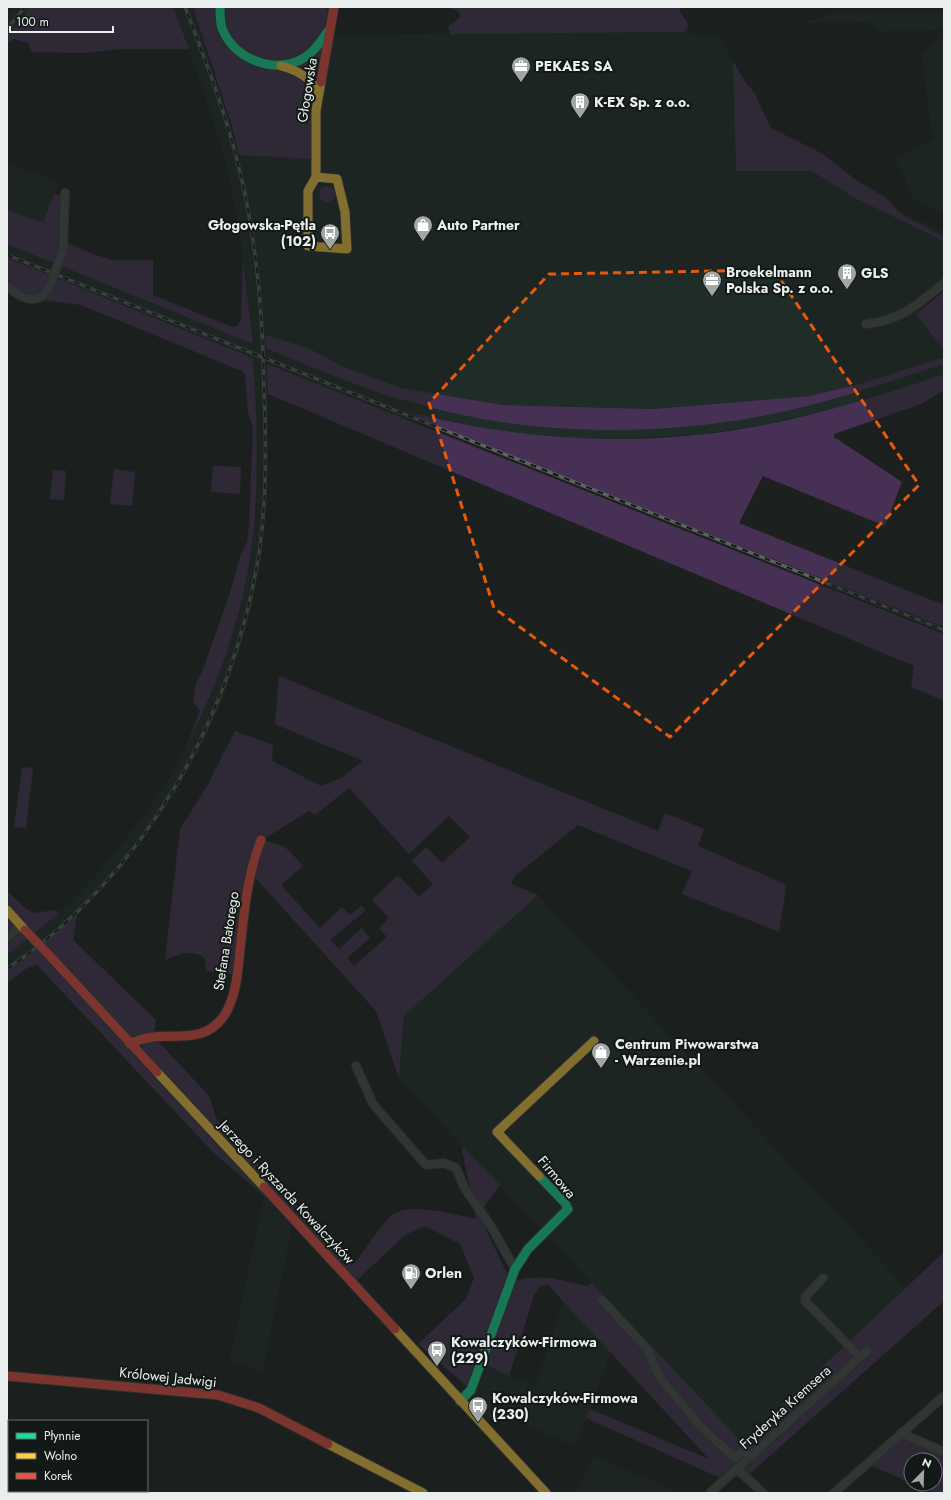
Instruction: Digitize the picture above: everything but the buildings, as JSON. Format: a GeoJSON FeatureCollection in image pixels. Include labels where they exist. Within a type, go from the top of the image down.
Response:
{"type":"FeatureCollection","features":[{"type":"Feature","properties":{"kind":"street"},"geometry":{"type":"LineString","coordinates":[[219,10],[225,34],[238,52],[257,62],[280,66],[305,76],[315,85],[319,92]]}},
{"type":"Feature","properties":{"kind":"street"},"geometry":{"type":"LineString","coordinates":[[280,66],[297,62],[313,52],[325,36],[333,11]]}},
{"type":"Feature","properties":{"kind":"street","name":"Głogowska"},"geometry":{"type":"LineString","coordinates":[[316,177],[337,179],[345,212],[347,249],[308,246],[308,191],[316,177],[315,123],[333,11]]}},
{"type":"Feature","properties":{"kind":"street"},"geometry":{"type":"LineString","coordinates":[[7,286],[14,292],[30,299],[44,296],[49,288],[63,251],[64,193]]}},
{"type":"Feature","properties":{"kind":"street"},"geometry":{"type":"LineString","coordinates":[[866,324],[901,316],[915,307],[944,283]]}},
{"type":"Feature","properties":{"kind":"street","name":"Stefana Batorego"},"geometry":{"type":"LineString","coordinates":[[130,1044],[138,1038],[198,1033],[214,1028],[225,1016],[233,996],[251,872],[256,850],[261,840]]}},
{"type":"Feature","properties":{"kind":"street","name":"Jerzego i Ryszarda Kowalczyków"},"geometry":{"type":"LineString","coordinates":[[7,910],[354,1286],[403,1336],[460,1401],[546,1493]]}},
{"type":"Feature","properties":{"kind":"street"},"geometry":{"type":"LineString","coordinates":[[7,938],[23,927]]}},
{"type":"Feature","properties":{"kind":"street","name":"Firmowa"},"geometry":{"type":"LineString","coordinates":[[460,1401],[471,1390],[515,1270],[528,1249],[568,1209],[565,1203],[497,1132],[594,1041]]}},
{"type":"Feature","properties":{"kind":"street"},"geometry":{"type":"LineString","coordinates":[[356,1066],[373,1104],[426,1165],[444,1163],[456,1168],[465,1189],[491,1226],[515,1270]]}},
{"type":"Feature","properties":{"kind":"street"},"geometry":{"type":"LineString","coordinates":[[823,1278],[805,1297],[805,1301],[860,1357]]}},
{"type":"Feature","properties":{"kind":"street"},"geometry":{"type":"LineString","coordinates":[[602,1300],[648,1350],[658,1375],[699,1425],[735,1458],[744,1451],[750,1457]]}},
{"type":"Feature","properties":{"kind":"street","name":"Fryderyka Kremsera"},"geometry":{"type":"LineString","coordinates":[[710,1493],[867,1350]]}},
{"type":"Feature","properties":{"kind":"street","name":"Królowej Jadwigi"},"geometry":{"type":"LineString","coordinates":[[7,1376],[198,1392],[227,1397],[260,1408],[423,1493]]}},
{"type":"Feature","properties":{"kind":"street"},"geometry":{"type":"LineString","coordinates":[[834,1493],[944,1396]]}},
{"type":"Feature","properties":{"kind":"street"},"geometry":{"type":"LineString","coordinates":[[901,1433],[944,1452]]}},
{"type":"Feature","properties":{"kind":"street","name":"Fryderyka Kremsera"},"geometry":{"type":"LineString","coordinates":[[737,1469],[763,1493]]}},
{"type":"Feature","properties":{"kind":"highlighted area"},"geometry":{"type":"Polygon","coordinates":[[[774,270],[919,485],[670,737],[494,608],[429,403],[549,274],[774,270]]]}},
{"type":"Feature","properties":{"kind":"shaded area"},"geometry":{"type":"Polygon","coordinates":[[[16,7],[30,7],[7,37],[7,13],[16,7]]]}},
{"type":"Feature","properties":{"kind":"shaded area"},"geometry":{"type":"Polygon","coordinates":[[[30,7],[173,7],[189,49],[120,49],[84,53],[33,52],[31,51],[29,43],[14,39],[7,43],[7,37],[30,7]]]}},
{"type":"Feature","properties":{"kind":"shaded area"},"geometry":{"type":"Polygon","coordinates":[[[173,7],[193,7],[239,155],[330,35],[676,31],[719,37],[733,61],[737,171],[812,171],[944,232],[944,283],[915,307],[944,349],[944,357],[856,385],[809,396],[653,409],[503,405],[401,388],[344,367],[310,349],[344,380],[422,406],[462,415],[543,426],[638,429],[797,408],[878,386],[944,364],[944,374],[848,405],[764,425],[694,435],[614,439],[563,438],[501,432],[419,414],[415,424],[268,364],[268,477],[262,552],[251,612],[222,700],[204,741],[181,783],[143,840],[117,872],[77,915],[36,950],[7,972],[7,955],[68,905],[98,874],[145,815],[178,763],[206,708],[220,669],[237,617],[251,553],[255,516],[257,459],[253,358],[7,258],[7,244],[253,344],[247,282],[239,227],[226,161],[203,89],[173,7]]]}},
{"type":"Feature","properties":{"kind":"shaded area"},"geometry":{"type":"Polygon","coordinates":[[[193,7],[325,7],[332,15],[316,159],[239,155],[232,126],[193,7]]]}},
{"type":"Feature","properties":{"kind":"shaded area"},"geometry":{"type":"Polygon","coordinates":[[[448,7],[681,7],[679,10],[680,13],[688,26],[685,32],[450,34],[448,27],[460,17],[459,12],[448,7]]]}},
{"type":"Feature","properties":{"kind":"shaded area"},"geometry":{"type":"Polygon","coordinates":[[[838,11],[944,11],[944,213],[913,199],[904,175],[895,159],[933,139],[922,57],[942,30],[878,31],[868,22],[804,23],[838,11]]]}},
{"type":"Feature","properties":{"kind":"shaded area"},"geometry":{"type":"Polygon","coordinates":[[[733,61],[746,83],[754,92],[771,128],[823,154],[856,180],[886,198],[902,215],[944,237],[944,241],[855,198],[812,171],[736,171],[733,61]]]}},
{"type":"Feature","properties":{"kind":"shaded area"},"geometry":{"type":"Polygon","coordinates":[[[7,163],[59,182],[43,224],[7,210],[7,163]]]}},
{"type":"Feature","properties":{"kind":"shaded area"},"geometry":{"type":"Polygon","coordinates":[[[327,186],[334,191],[335,194],[330,201],[327,202],[320,197],[319,194],[324,187],[327,186]]]}},
{"type":"Feature","properties":{"kind":"shaded area"},"geometry":{"type":"Polygon","coordinates":[[[54,194],[64,197],[62,240],[93,254],[112,260],[153,260],[153,295],[230,326],[236,327],[241,320],[243,258],[253,344],[7,244],[7,210],[43,223],[54,194]]]}},
{"type":"Feature","properties":{"kind":"shaded area"},"geometry":{"type":"Polygon","coordinates":[[[7,258],[253,358],[256,403],[257,470],[255,514],[249,564],[237,618],[220,672],[186,748],[200,711],[193,701],[196,683],[202,672],[230,593],[240,556],[247,542],[253,427],[248,412],[245,374],[242,371],[81,305],[34,299],[7,286],[7,258]]]}},
{"type":"Feature","properties":{"kind":"shaded area"},"geometry":{"type":"Polygon","coordinates":[[[944,291],[944,350],[916,314],[944,291]]]}},
{"type":"Feature","properties":{"kind":"shaded area"},"geometry":{"type":"Polygon","coordinates":[[[265,335],[310,349],[344,367],[401,388],[503,405],[653,409],[809,396],[856,385],[944,357],[944,364],[831,400],[762,416],[720,423],[678,427],[634,430],[591,430],[504,422],[462,415],[421,405],[342,379],[266,348],[265,335]]]}},
{"type":"Feature","properties":{"kind":"shaded area"},"geometry":{"type":"Polygon","coordinates":[[[267,364],[944,634],[944,701],[911,687],[914,666],[268,394],[267,364]]]}},
{"type":"Feature","properties":{"kind":"shaded area"},"geometry":{"type":"Polygon","coordinates":[[[944,374],[944,390],[921,404],[834,434],[834,437],[902,482],[885,526],[763,476],[739,523],[944,605],[944,627],[417,418],[419,414],[461,424],[547,436],[591,439],[678,437],[764,425],[810,415],[900,389],[944,374]]]}},
{"type":"Feature","properties":{"kind":"shaded area"},"geometry":{"type":"Polygon","coordinates":[[[213,466],[241,467],[240,494],[211,492],[213,466]]]}},
{"type":"Feature","properties":{"kind":"shaded area"},"geometry":{"type":"Polygon","coordinates":[[[114,469],[135,472],[132,506],[110,504],[114,469]]]}},
{"type":"Feature","properties":{"kind":"shaded area"},"geometry":{"type":"Polygon","coordinates":[[[53,470],[66,471],[64,500],[50,499],[53,470]]]}},
{"type":"Feature","properties":{"kind":"shaded area"},"geometry":{"type":"Polygon","coordinates":[[[279,676],[658,831],[665,813],[704,829],[698,846],[785,884],[786,889],[779,932],[682,894],[692,871],[578,825],[515,876],[511,884],[538,895],[404,1016],[399,1079],[376,1011],[251,873],[237,975],[206,971],[205,958],[200,955],[185,953],[165,960],[180,829],[207,786],[235,731],[273,745],[272,761],[321,786],[341,778],[363,761],[275,724],[279,676]],[[349,788],[315,815],[309,811],[262,840],[285,848],[293,854],[303,866],[281,885],[320,928],[342,907],[350,915],[361,906],[366,910],[330,940],[339,949],[362,928],[370,938],[347,958],[354,966],[387,937],[379,928],[389,918],[372,900],[398,875],[419,897],[433,884],[412,861],[426,847],[442,863],[470,837],[449,816],[409,854],[349,788]]]}},
{"type":"Feature","properties":{"kind":"shaded area"},"geometry":{"type":"Polygon","coordinates":[[[22,767],[33,768],[26,828],[14,827],[22,767]]]}},
{"type":"Feature","properties":{"kind":"shaded area"},"geometry":{"type":"Polygon","coordinates":[[[7,891],[25,908],[33,913],[56,910],[58,914],[7,955],[7,891]]]}},
{"type":"Feature","properties":{"kind":"shaded area"},"geometry":{"type":"Polygon","coordinates":[[[538,895],[906,1288],[742,1442],[399,1079],[405,1015],[538,895]]]}},
{"type":"Feature","properties":{"kind":"shaded area"},"geometry":{"type":"Polygon","coordinates":[[[77,915],[73,940],[156,1020],[154,1037],[210,1097],[216,1118],[352,1266],[387,1220],[399,1211],[409,1209],[433,1210],[476,1219],[461,1145],[500,1185],[485,1205],[482,1213],[487,1232],[509,1277],[517,1281],[543,1278],[586,1286],[592,1283],[742,1442],[944,1252],[944,1301],[746,1477],[737,1469],[725,1480],[586,1418],[590,1409],[709,1459],[548,1285],[541,1286],[534,1295],[509,1376],[481,1362],[471,1390],[418,1344],[466,1299],[474,1278],[460,1244],[425,1226],[405,1235],[357,1280],[361,1284],[354,1286],[264,1196],[213,1152],[37,965],[27,968],[7,983],[7,972],[36,950],[77,915]]]}},
{"type":"Feature","properties":{"kind":"shaded area"},"geometry":{"type":"Polygon","coordinates":[[[264,1196],[292,1227],[262,1373],[230,1360],[264,1196]]]}},
{"type":"Feature","properties":{"kind":"shaded area"},"geometry":{"type":"Polygon","coordinates":[[[564,1301],[611,1351],[589,1412],[574,1446],[498,1411],[488,1420],[471,1390],[481,1362],[535,1387],[564,1301]]]}},
{"type":"Feature","properties":{"kind":"shaded area"},"geometry":{"type":"Polygon","coordinates":[[[901,1433],[944,1452],[944,1493],[934,1492],[943,1492],[943,1452],[903,1452],[903,1480],[867,1464],[901,1433]]]}},
{"type":"Feature","properties":{"kind":"shaded area"},"geometry":{"type":"Polygon","coordinates":[[[595,1456],[679,1493],[572,1493],[578,1488],[595,1456]]]}},
{"type":"Feature","properties":{"kind":"railway"},"geometry":{"type":"LineString","coordinates":[[7,29],[25,7]]}},
{"type":"Feature","properties":{"kind":"railway"},"geometry":{"type":"LineString","coordinates":[[7,969],[56,931],[101,887],[141,839],[175,787],[204,731],[228,674],[246,614],[259,553],[265,492],[265,430],[262,333],[255,250],[234,147],[215,86],[185,7]]}},
{"type":"Feature","properties":{"kind":"railway"},"geometry":{"type":"LineString","coordinates":[[7,255],[944,630]]}},
{"type":"Feature","properties":{"kind":"traffic: fast"},"geometry":{"type":"LineString","coordinates":[[220,7],[221,26],[227,38],[234,47],[253,60],[264,63],[275,65],[298,61],[315,48],[328,31]]}},
{"type":"Feature","properties":{"kind":"traffic: fast"},"geometry":{"type":"LineString","coordinates":[[460,1401],[471,1390],[515,1269],[528,1249],[568,1209],[565,1203],[539,1176]]}},
{"type":"Feature","properties":{"kind":"traffic: slow"},"geometry":{"type":"LineString","coordinates":[[281,66],[303,75],[312,82],[319,92]]}},
{"type":"Feature","properties":{"kind":"traffic: slow"},"geometry":{"type":"LineString","coordinates":[[316,177],[337,179],[345,212],[347,249],[308,246],[308,191],[316,177],[316,111],[321,82]]}},
{"type":"Feature","properties":{"kind":"traffic: slow"},"geometry":{"type":"LineString","coordinates":[[7,910],[25,930]]}},
{"type":"Feature","properties":{"kind":"traffic: slow"},"geometry":{"type":"LineString","coordinates":[[539,1176],[497,1132],[594,1041]]}},
{"type":"Feature","properties":{"kind":"traffic: slow"},"geometry":{"type":"LineString","coordinates":[[157,1072],[264,1187]]}},
{"type":"Feature","properties":{"kind":"traffic: slow"},"geometry":{"type":"LineString","coordinates":[[395,1329],[546,1493]]}},
{"type":"Feature","properties":{"kind":"traffic: slow"},"geometry":{"type":"LineString","coordinates":[[328,1444],[423,1493]]}},
{"type":"Feature","properties":{"kind":"traffic: jam"},"geometry":{"type":"LineString","coordinates":[[321,82],[334,7]]}},
{"type":"Feature","properties":{"kind":"traffic: jam"},"geometry":{"type":"LineString","coordinates":[[130,1044],[149,1038],[198,1034],[211,1029],[224,1016],[230,1004],[236,984],[249,880],[261,840]]}},
{"type":"Feature","properties":{"kind":"traffic: jam"},"geometry":{"type":"LineString","coordinates":[[25,930],[49,955]]}},
{"type":"Feature","properties":{"kind":"traffic: jam"},"geometry":{"type":"LineString","coordinates":[[49,955],[157,1072]]}},
{"type":"Feature","properties":{"kind":"traffic: jam"},"geometry":{"type":"LineString","coordinates":[[264,1187],[395,1329]]}},
{"type":"Feature","properties":{"kind":"traffic: jam"},"geometry":{"type":"LineString","coordinates":[[7,1376],[218,1395],[259,1408],[328,1444]]}},
{"type":"Feature","properties":{"kind":"place","name":"PEKAES SA"},"geometry":{"type":"Point","coordinates":[521,83]}},
{"type":"Feature","properties":{"kind":"place","name":"K-EX Sp. z o.o."},"geometry":{"type":"Point","coordinates":[580,119]}},
{"type":"Feature","properties":{"kind":"place","name":"Auto Partner"},"geometry":{"type":"Point","coordinates":[423,242]}},
{"type":"Feature","properties":{"kind":"place","name":"Głogowska-Pętla (102)"},"geometry":{"type":"Point","coordinates":[330,250]}},
{"type":"Feature","properties":{"kind":"place","name":"GLS"},"geometry":{"type":"Point","coordinates":[847,290]}},
{"type":"Feature","properties":{"kind":"place","name":"Broekelmann Polska Sp. z o.o."},"geometry":{"type":"Point","coordinates":[712,297]}},
{"type":"Feature","properties":{"kind":"place","name":"Centrum Piwowarstwa - Warzenie.pl"},"geometry":{"type":"Point","coordinates":[601,1069]}},
{"type":"Feature","properties":{"kind":"place","name":"Orlen"},"geometry":{"type":"Point","coordinates":[411,1290]}},
{"type":"Feature","properties":{"kind":"place","name":"Kowalczyków-Firmowa (229)"},"geometry":{"type":"Point","coordinates":[437,1367]}},
{"type":"Feature","properties":{"kind":"place","name":"Kowalczyków-Firmowa (230)"},"geometry":{"type":"Point","coordinates":[478,1423]}}]}
